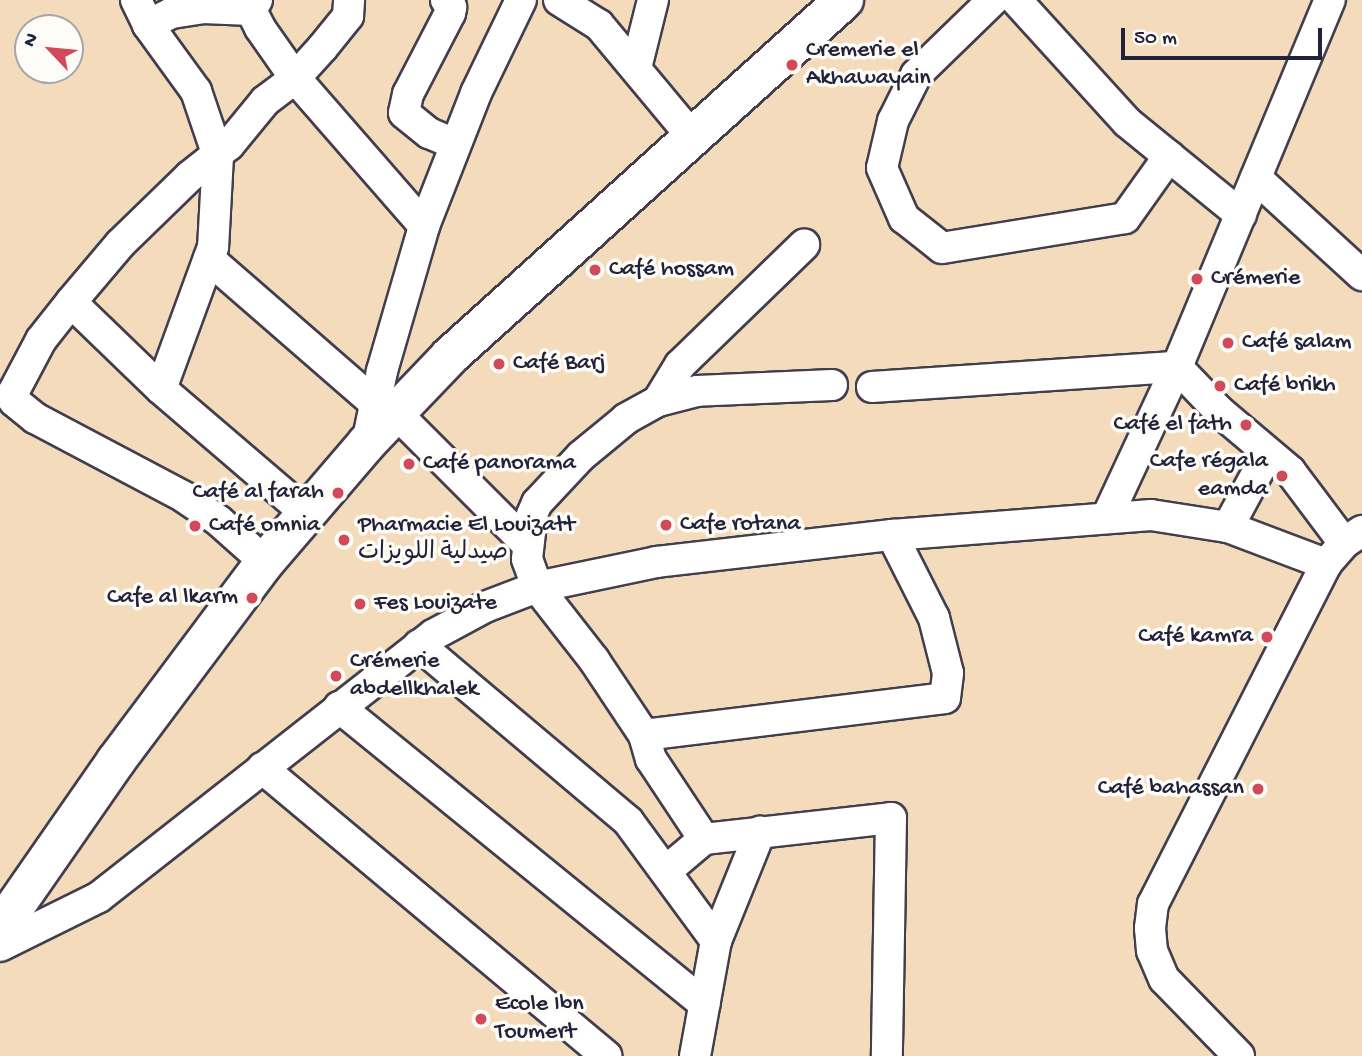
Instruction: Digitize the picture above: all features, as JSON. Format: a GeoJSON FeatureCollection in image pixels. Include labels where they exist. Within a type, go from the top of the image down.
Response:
{"type":"FeatureCollection","features":[{"type":"Feature","properties":{"kind":"street"},"geometry":{"type":"LineString","coordinates":[[265,562],[205,511],[125,464],[35,418],[14,401],[14,391],[41,340],[128,235],[190,176],[218,156],[265,101],[295,78],[348,16],[349,0]]}},
{"type":"Feature","properties":{"kind":"street"},"geometry":{"type":"LineString","coordinates":[[446,0],[451,7],[450,13],[408,94],[404,113],[429,133],[455,144]]}},
{"type":"Feature","properties":{"kind":"street"},"geometry":{"type":"LineString","coordinates":[[0,928],[116,761],[265,562],[367,443],[386,409],[424,226],[455,144],[521,0]]}},
{"type":"Feature","properties":{"kind":"street"},"geometry":{"type":"LineString","coordinates":[[559,0],[599,24],[694,138]]}},
{"type":"Feature","properties":{"kind":"street"},"geometry":{"type":"LineString","coordinates":[[636,68],[653,0]]}},
{"type":"Feature","properties":{"kind":"street"},"geometry":{"type":"LineString","coordinates":[[386,409],[450,356],[844,0]]}},
{"type":"Feature","properties":{"kind":"street"},"geometry":{"type":"LineString","coordinates":[[993,0],[916,75],[892,121],[883,168],[904,218],[942,248],[1125,218],[1169,156]]}},
{"type":"Feature","properties":{"kind":"street"},"geometry":{"type":"LineString","coordinates":[[1016,0],[1127,122],[1241,215]]}},
{"type":"Feature","properties":{"kind":"street"},"geometry":{"type":"LineString","coordinates":[[1107,517],[1177,367],[1330,0]]}},
{"type":"Feature","properties":{"kind":"street"},"geometry":{"type":"LineString","coordinates":[[142,13],[173,13],[254,5],[260,28],[295,78],[424,226]]}},
{"type":"Feature","properties":{"kind":"street"},"geometry":{"type":"LineString","coordinates":[[142,13],[196,91],[218,156],[213,247],[161,389]]}},
{"type":"Feature","properties":{"kind":"street"},"geometry":{"type":"LineString","coordinates":[[1256,178],[1362,275]]}},
{"type":"Feature","properties":{"kind":"street"},"geometry":{"type":"LineString","coordinates":[[659,401],[680,365],[804,245]]}},
{"type":"Feature","properties":{"kind":"street"},"geometry":{"type":"LineString","coordinates":[[209,259],[386,409],[527,544]]}},
{"type":"Feature","properties":{"kind":"street"},"geometry":{"type":"LineString","coordinates":[[71,302],[161,389],[307,514]]}},
{"type":"Feature","properties":{"kind":"street"},"geometry":{"type":"LineString","coordinates":[[872,387],[1177,367]]}},
{"type":"Feature","properties":{"kind":"street"},"geometry":{"type":"LineString","coordinates":[[1177,367],[1219,411],[1290,471],[1344,546]]}},
{"type":"Feature","properties":{"kind":"street"},"geometry":{"type":"LineString","coordinates":[[704,839],[651,759],[644,735],[594,660],[537,587],[527,559],[532,515],[552,484],[626,419],[659,401],[697,391],[832,385]]}},
{"type":"Feature","properties":{"kind":"street"},"geometry":{"type":"LineString","coordinates":[[1228,527],[1268,453]]}},
{"type":"Feature","properties":{"kind":"street"},"geometry":{"type":"LineString","coordinates":[[0,946],[99,897],[419,645],[485,607],[537,587],[657,562],[892,535],[1107,517],[1163,516],[1344,546]]}},
{"type":"Feature","properties":{"kind":"street"},"geometry":{"type":"LineString","coordinates":[[644,735],[945,698],[948,673],[934,618],[892,535]]}},
{"type":"Feature","properties":{"kind":"street"},"geometry":{"type":"LineString","coordinates":[[1239,1056],[1164,979],[1152,950],[1150,929],[1153,904],[1344,546]]}},
{"type":"Feature","properties":{"kind":"street"},"geometry":{"type":"LineString","coordinates":[[419,645],[506,715],[628,821],[716,941]]}},
{"type":"Feature","properties":{"kind":"street"},"geometry":{"type":"LineString","coordinates":[[339,708],[704,1004]]}},
{"type":"Feature","properties":{"kind":"street"},"geometry":{"type":"LineString","coordinates":[[262,768],[606,1056]]}},
{"type":"Feature","properties":{"kind":"street"},"geometry":{"type":"LineString","coordinates":[[666,871],[704,839],[891,818],[887,1056]]}},
{"type":"Feature","properties":{"kind":"street"},"geometry":{"type":"LineString","coordinates":[[695,1056],[716,941],[760,832]]}},
{"type":"Feature","properties":{"kind":"place","name":"Cremerie el Akhawayain"},"geometry":{"type":"Point","coordinates":[792,65]}},
{"type":"Feature","properties":{"kind":"place","name":"Café hossam"},"geometry":{"type":"Point","coordinates":[595,270]}},
{"type":"Feature","properties":{"kind":"place","name":"Crémerie"},"geometry":{"type":"Point","coordinates":[1197,279]}},
{"type":"Feature","properties":{"kind":"place","name":"Café salam"},"geometry":{"type":"Point","coordinates":[1228,343]}},
{"type":"Feature","properties":{"kind":"place","name":"Café Barj"},"geometry":{"type":"Point","coordinates":[499,364]}},
{"type":"Feature","properties":{"kind":"place","name":"Café brikh"},"geometry":{"type":"Point","coordinates":[1220,386]}},
{"type":"Feature","properties":{"kind":"place","name":"Café el fath"},"geometry":{"type":"Point","coordinates":[1246,425]}},
{"type":"Feature","properties":{"kind":"place","name":"Café panorama"},"geometry":{"type":"Point","coordinates":[409,464]}},
{"type":"Feature","properties":{"kind":"place","name":"Cafe régala eamda"},"geometry":{"type":"Point","coordinates":[1282,476]}},
{"type":"Feature","properties":{"kind":"place","name":"Café al farah"},"geometry":{"type":"Point","coordinates":[338,493]}},
{"type":"Feature","properties":{"kind":"place","name":"Cafe rotana"},"geometry":{"type":"Point","coordinates":[666,525]}},
{"type":"Feature","properties":{"kind":"place","name":"Café omnia"},"geometry":{"type":"Point","coordinates":[195,526]}},
{"type":"Feature","properties":{"kind":"place","name":"Pharmacie El Louizatt صيدلية اللويزات"},"geometry":{"type":"Point","coordinates":[344,540]}},
{"type":"Feature","properties":{"kind":"place","name":"Cafe al lkarm"},"geometry":{"type":"Point","coordinates":[252,598]}},
{"type":"Feature","properties":{"kind":"place","name":"Fes Louizate"},"geometry":{"type":"Point","coordinates":[360,604]}},
{"type":"Feature","properties":{"kind":"place","name":"Café kamra"},"geometry":{"type":"Point","coordinates":[1267,637]}},
{"type":"Feature","properties":{"kind":"place","name":"Crémerie abdellkhalek"},"geometry":{"type":"Point","coordinates":[336,676]}},
{"type":"Feature","properties":{"kind":"place","name":"Café bahassan"},"geometry":{"type":"Point","coordinates":[1258,789]}},
{"type":"Feature","properties":{"kind":"place","name":"Ecole Ibn Toumert"},"geometry":{"type":"Point","coordinates":[481,1019]}}]}
